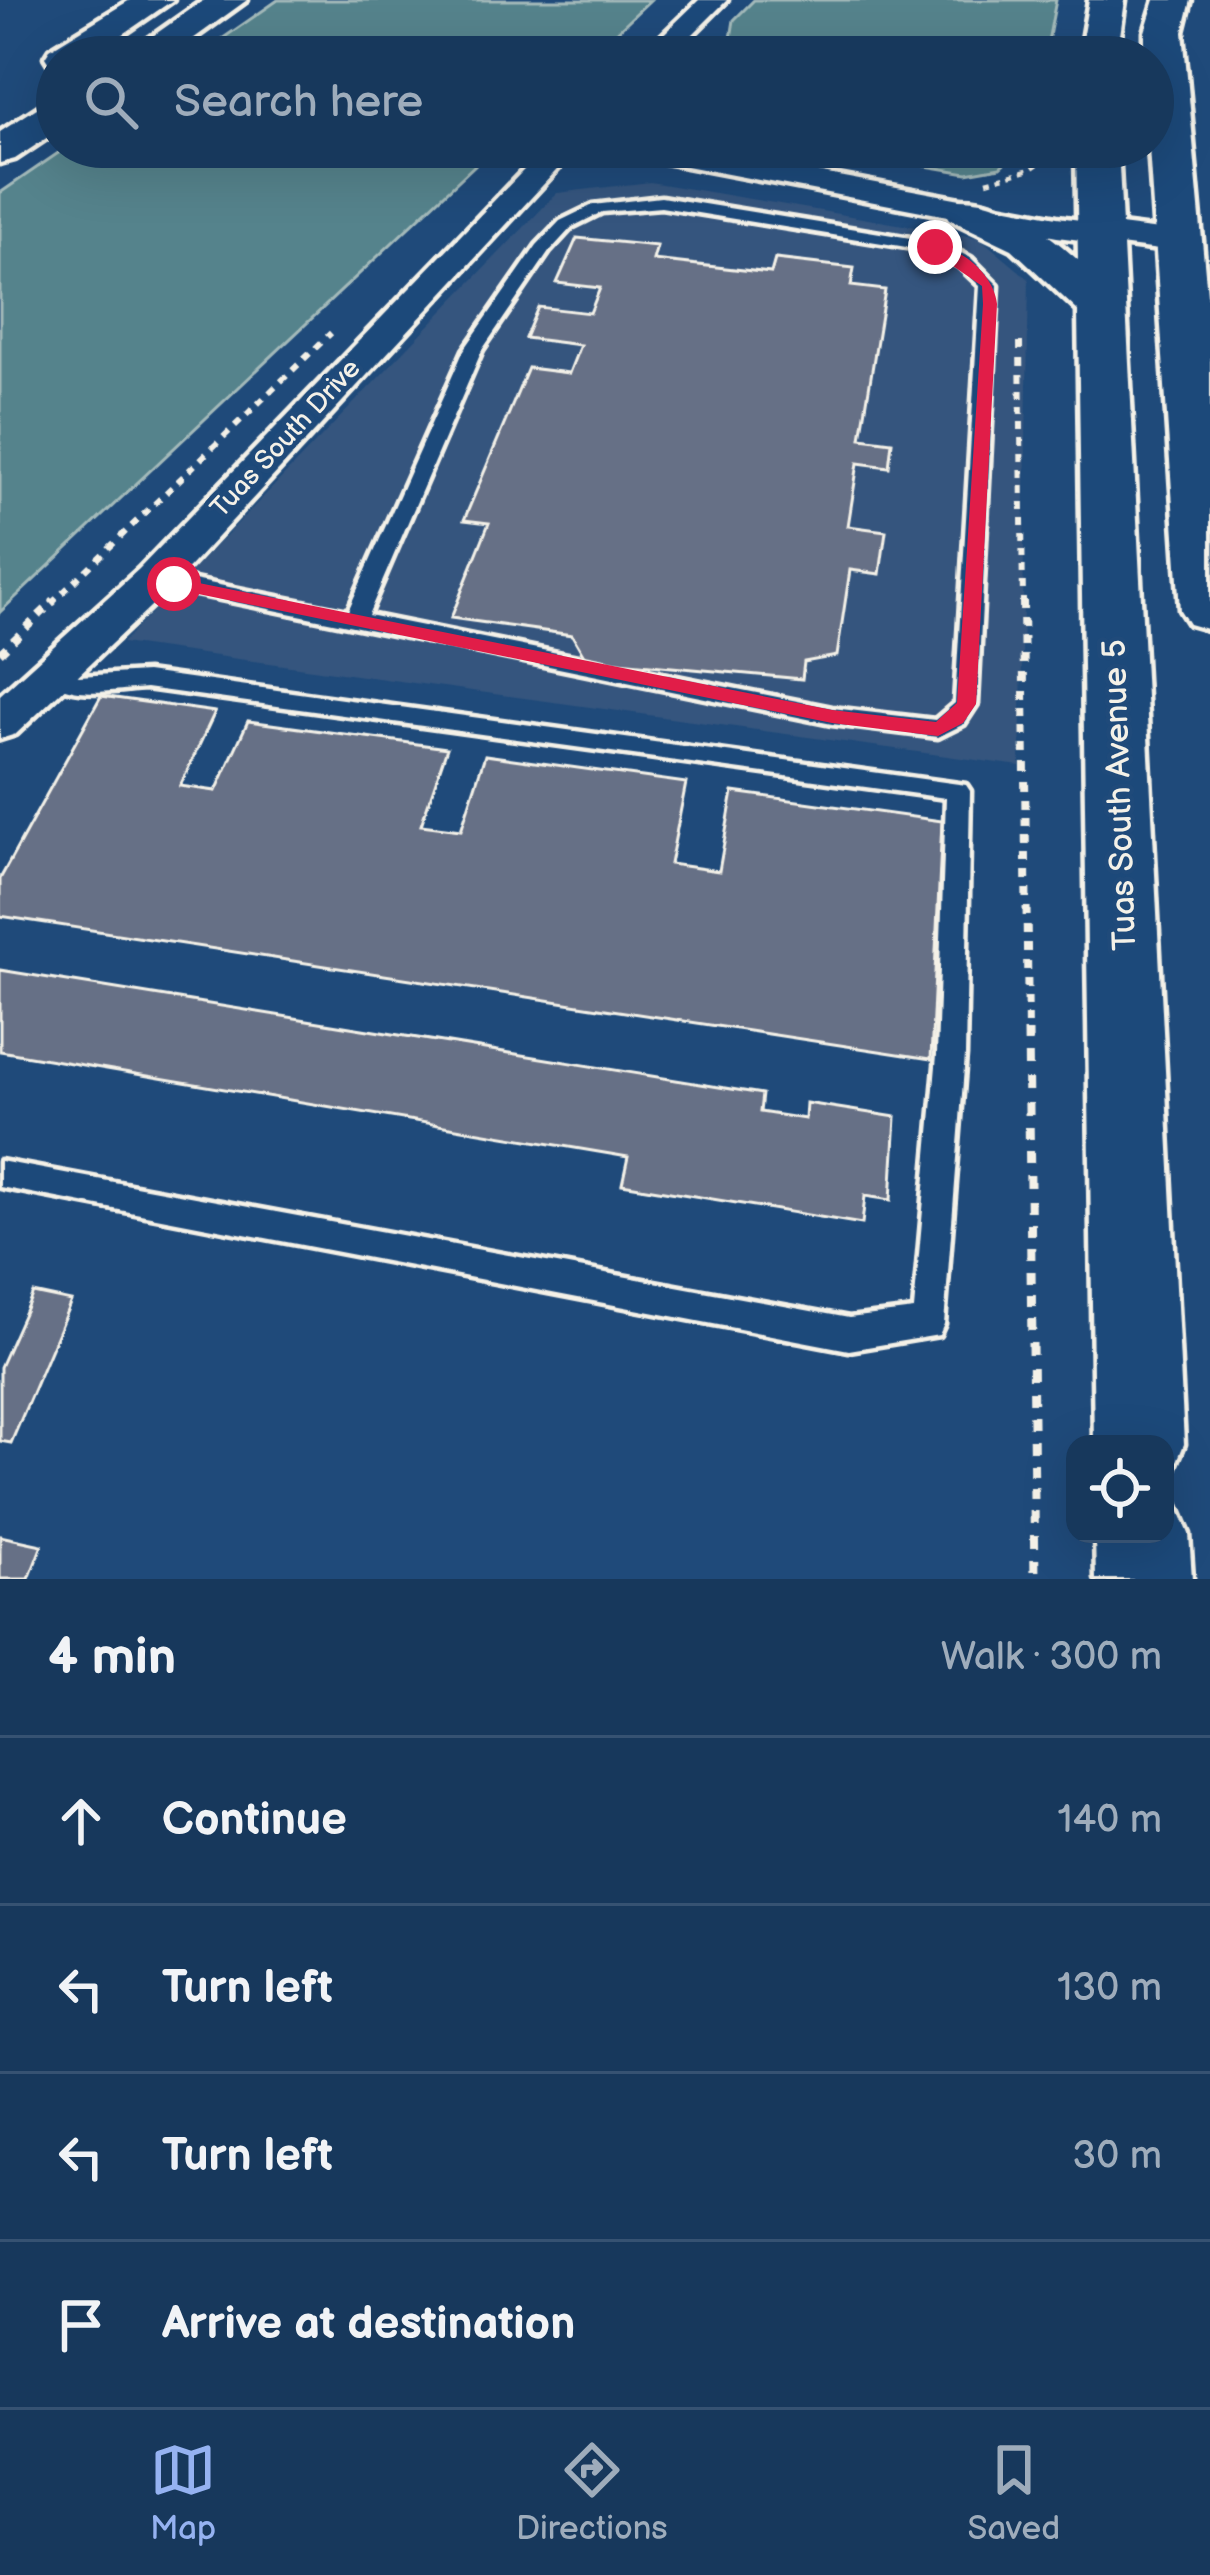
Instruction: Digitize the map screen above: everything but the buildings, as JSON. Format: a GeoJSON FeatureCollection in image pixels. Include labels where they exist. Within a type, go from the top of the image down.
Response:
{"type":"FeatureCollection","features":[{"type":"Feature","properties":{"kind":"main road"},"geometry":{"type":"LineString","coordinates":[[98,36],[155,0]]}},
{"type":"Feature","properties":{"kind":"main road"},"geometry":{"type":"LineString","coordinates":[[174,36],[229,0]]}},
{"type":"Feature","properties":{"kind":"main road"},"geometry":{"type":"LineString","coordinates":[[1101,36],[1107,0]]}},
{"type":"Feature","properties":{"kind":"main road"},"geometry":{"type":"LineString","coordinates":[[1164,36],[1173,0]]}},
{"type":"Feature","properties":{"kind":"main road"},"geometry":{"type":"LineString","coordinates":[[0,150],[36,127]]}},
{"type":"Feature","properties":{"kind":"main road"},"geometry":{"type":"LineString","coordinates":[[965,209],[1038,199],[1091,168]]}},
{"type":"Feature","properties":{"kind":"main road","name":"Tuas South Avenue 5"},"geometry":{"type":"LineString","coordinates":[[1098,168],[1139,1435]]}},
{"type":"Feature","properties":{"kind":"main road"},"geometry":{"type":"LineString","coordinates":[[1171,168],[1210,610]]}},
{"type":"Feature","properties":{"kind":"main road"},"geometry":{"type":"LineString","coordinates":[[965,209],[1028,239],[1102,307]]}},
{"type":"Feature","properties":{"kind":"main road"},"geometry":{"type":"LineString","coordinates":[[1142,1543],[1144,1579]]}},
{"type":"Feature","properties":{"kind":"street"},"geometry":{"type":"LineString","coordinates":[[676,36],[714,0]]}},
{"type":"Feature","properties":{"kind":"street","name":"Tuas South Drive"},"geometry":{"type":"LineString","coordinates":[[0,722],[154,579],[543,168]]}},
{"type":"Feature","properties":{"kind":"street"},"geometry":{"type":"LineString","coordinates":[[749,168],[1100,233],[1175,242]]}},
{"type":"Feature","properties":{"kind":"lane"},"geometry":{"type":"LineString","coordinates":[[154,579],[355,620],[832,716],[938,729],[956,718],[966,704],[988,286],[965,262],[935,247],[682,204],[638,202],[587,212],[566,224],[543,249],[473,350],[355,620]]}},
{"type":"Feature","properties":{"kind":"lane"},"geometry":{"type":"LineString","coordinates":[[0,1174],[849,1334],[928,1324],[951,1055],[958,791],[146,680],[77,684],[52,673]]}},
{"type":"Feature","properties":{"kind":"path"},"geometry":{"type":"LineString","coordinates":[[0,653],[340,324]]}},
{"type":"Feature","properties":{"kind":"shaded area"},"geometry":{"type":"Polygon","coordinates":[[[650,182],[980,238],[1029,279],[1020,766],[122,643],[557,193],[650,182]]]}},
{"type":"Feature","properties":{"kind":"green space"},"geometry":{"type":"Polygon","coordinates":[[[278,0],[650,0],[612,36],[226,36],[278,0]]]}},
{"type":"Feature","properties":{"kind":"green space"},"geometry":{"type":"Polygon","coordinates":[[[754,0],[1056,0],[1049,36],[731,36],[734,20],[754,0]]]}},
{"type":"Feature","properties":{"kind":"green space"},"geometry":{"type":"Polygon","coordinates":[[[36,168],[472,168],[0,612],[0,193],[36,168]]]}},
{"type":"Feature","properties":{"kind":"green space"},"geometry":{"type":"Polygon","coordinates":[[[937,168],[994,168],[967,173],[937,168]]]}},
{"type":"Feature","properties":{"kind":"route"},"geometry":{"type":"LineString","coordinates":[[174,584],[832,716],[938,729],[956,718],[966,704],[990,304],[988,286],[976,272],[935,247]]}}]}
